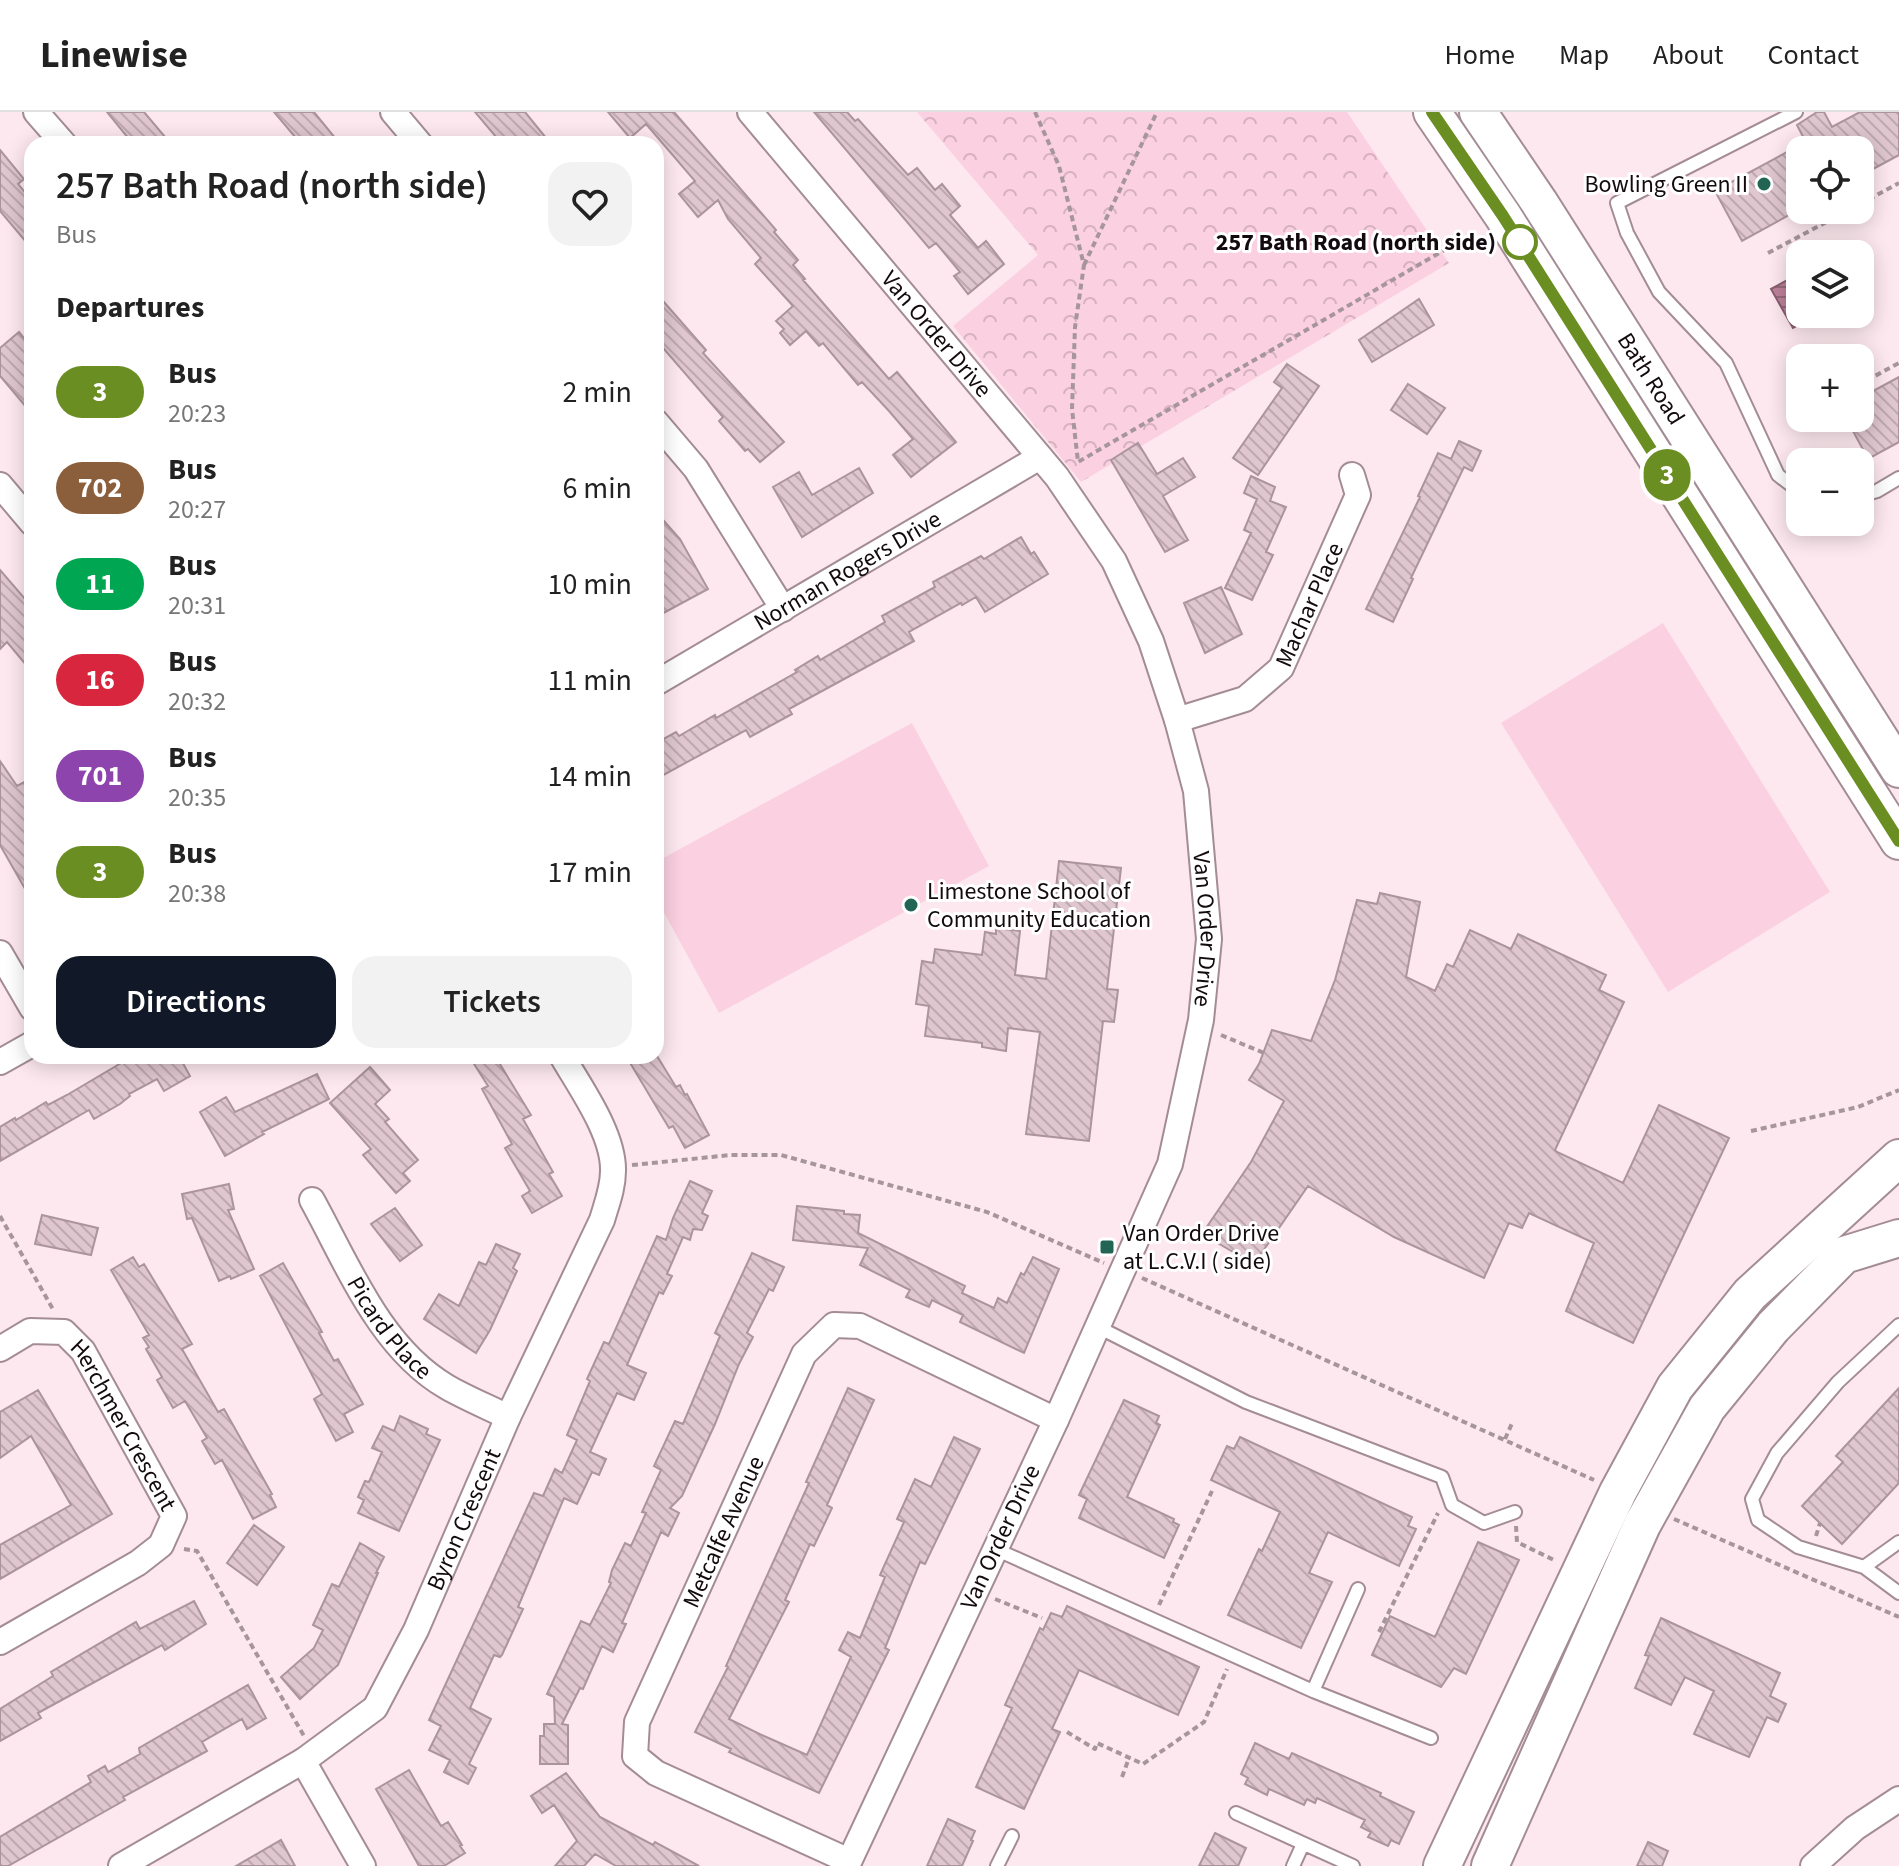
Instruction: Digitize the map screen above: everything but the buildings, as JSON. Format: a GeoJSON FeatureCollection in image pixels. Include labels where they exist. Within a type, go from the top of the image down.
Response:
{"type":"FeatureCollection","features":[{"type":"Feature","properties":{"kind":"main road","name":"Bath Road"},"geometry":{"type":"LineString","coordinates":[[1432,112],[1503,216],[1899,841]]}},
{"type":"Feature","properties":{"kind":"main road","name":"Bath Road"},"geometry":{"type":"LineString","coordinates":[[1478,112],[1539,202],[1899,769]]}},
{"type":"Feature","properties":{"kind":"main road"},"geometry":{"type":"LineString","coordinates":[[1442,1866],[1618,1492],[1675,1387],[1750,1294],[1899,1158]]}},
{"type":"Feature","properties":{"kind":"main road"},"geometry":{"type":"LineString","coordinates":[[1839,1212],[1899,1174]]}},
{"type":"Feature","properties":{"kind":"main road"},"geometry":{"type":"LineString","coordinates":[[1490,1866],[1642,1525],[1707,1408],[1773,1327],[1844,1255],[1899,1219]]}},
{"type":"Feature","properties":{"kind":"main road"},"geometry":{"type":"LineString","coordinates":[[1844,1255],[1899,1238]]}},
{"type":"Feature","properties":{"kind":"street"},"geometry":{"type":"LineString","coordinates":[[36,112],[57,136]]}},
{"type":"Feature","properties":{"kind":"street"},"geometry":{"type":"LineString","coordinates":[[393,112],[413,136]]}},
{"type":"Feature","properties":{"kind":"street","name":"Van Order Drive"},"geometry":{"type":"LineString","coordinates":[[750,112],[1057,477],[1114,561],[1151,641],[1196,791],[1209,939],[1201,1020],[1170,1164],[1056,1420],[848,1863]]}},
{"type":"Feature","properties":{"kind":"street"},"geometry":{"type":"LineString","coordinates":[[664,431],[696,469],[783,609]]}},
{"type":"Feature","properties":{"kind":"street","name":"Norman Rogers Drive"},"geometry":{"type":"LineString","coordinates":[[664,678],[1040,457]]}},
{"type":"Feature","properties":{"kind":"street","name":"Machar Place"},"geometry":{"type":"LineString","coordinates":[[1177,720],[1245,699],[1281,668],[1358,495],[1352,475]]}},
{"type":"Feature","properties":{"kind":"street"},"geometry":{"type":"LineString","coordinates":[[0,485],[24,514]]}},
{"type":"Feature","properties":{"kind":"street"},"geometry":{"type":"LineString","coordinates":[[0,953],[24,994]]}},
{"type":"Feature","properties":{"kind":"street"},"geometry":{"type":"LineString","coordinates":[[0,1062],[24,1048]]}},
{"type":"Feature","properties":{"kind":"street","name":"Byron Crescent"},"geometry":{"type":"LineString","coordinates":[[121,1866],[308,1758],[375,1708],[416,1630],[508,1417],[602,1220],[612,1190],[614,1167],[609,1142],[566,1064]]}},
{"type":"Feature","properties":{"kind":"street","name":"Picard Place"},"geometry":{"type":"LineString","coordinates":[[312,1200],[379,1321],[412,1359],[445,1386],[508,1417]]}},
{"type":"Feature","properties":{"kind":"street","name":"Metcalfe Avenue"},"geometry":{"type":"LineString","coordinates":[[848,1863],[656,1773],[635,1756],[637,1722],[804,1354],[834,1325],[860,1326],[1056,1420]]}},
{"type":"Feature","properties":{"kind":"street","name":"Herchmer Crescent"},"geometry":{"type":"LineString","coordinates":[[0,1349],[30,1331],[64,1332],[83,1351],[174,1516],[161,1545],[138,1563],[0,1642]]}},
{"type":"Feature","properties":{"kind":"street"},"geometry":{"type":"LineString","coordinates":[[308,1758],[363,1866]]}},
{"type":"Feature","properties":{"kind":"street"},"geometry":{"type":"LineString","coordinates":[[1813,1866],[1855,1828],[1899,1799]]}},
{"type":"Feature","properties":{"kind":"lane"},"geometry":{"type":"LineString","coordinates":[[1786,481],[1778,475],[1726,363],[1659,292],[1627,233],[1617,203],[1796,112]]}},
{"type":"Feature","properties":{"kind":"lane"},"geometry":{"type":"LineString","coordinates":[[1874,492],[1899,478]]}},
{"type":"Feature","properties":{"kind":"lane"},"geometry":{"type":"LineString","coordinates":[[1899,1325],[1838,1382],[1777,1453],[1752,1499],[1758,1520],[1798,1547],[1864,1567],[1899,1593]]}},
{"type":"Feature","properties":{"kind":"lane"},"geometry":{"type":"LineString","coordinates":[[1098,1327],[1246,1402],[1442,1477],[1452,1505],[1484,1523],[1515,1512]]}},
{"type":"Feature","properties":{"kind":"lane"},"geometry":{"type":"LineString","coordinates":[[1864,1567],[1899,1542]]}},
{"type":"Feature","properties":{"kind":"lane"},"geometry":{"type":"LineString","coordinates":[[995,1549],[1313,1691],[1431,1738]]}},
{"type":"Feature","properties":{"kind":"lane"},"geometry":{"type":"LineString","coordinates":[[1313,1691],[1358,1589]]}},
{"type":"Feature","properties":{"kind":"lane"},"geometry":{"type":"LineString","coordinates":[[1236,1813],[1353,1866]]}},
{"type":"Feature","properties":{"kind":"lane"},"geometry":{"type":"LineString","coordinates":[[997,1866],[1012,1836]]}},
{"type":"Feature","properties":{"kind":"lane"},"geometry":{"type":"LineString","coordinates":[[1293,1866],[1303,1844]]}},
{"type":"Feature","properties":{"kind":"path"},"geometry":{"type":"LineString","coordinates":[[1035,112],[1059,166],[1084,265]]}},
{"type":"Feature","properties":{"kind":"path"},"geometry":{"type":"LineString","coordinates":[[1157,112],[1084,265],[1075,327],[1072,409],[1078,462],[1460,241]]}},
{"type":"Feature","properties":{"kind":"path"},"geometry":{"type":"LineString","coordinates":[[1874,196],[1899,183]]}},
{"type":"Feature","properties":{"kind":"path"},"geometry":{"type":"LineString","coordinates":[[1768,253],[1823,224]]}},
{"type":"Feature","properties":{"kind":"path"},"geometry":{"type":"LineString","coordinates":[[1874,377],[1899,363]]}},
{"type":"Feature","properties":{"kind":"path"},"geometry":{"type":"LineString","coordinates":[[1221,1035],[1264,1053]]}},
{"type":"Feature","properties":{"kind":"path"},"geometry":{"type":"LineString","coordinates":[[1751,1131],[1858,1107],[1899,1090]]}},
{"type":"Feature","properties":{"kind":"path"},"geometry":{"type":"LineString","coordinates":[[0,1216],[64,1332]]}},
{"type":"Feature","properties":{"kind":"path"},"geometry":{"type":"LineString","coordinates":[[1505,1439],[1513,1421]]}},
{"type":"Feature","properties":{"kind":"path"},"geometry":{"type":"LineString","coordinates":[[1153,1618],[1212,1491]]}},
{"type":"Feature","properties":{"kind":"path"},"geometry":{"type":"LineString","coordinates":[[1379,1632],[1437,1513],[1447,1517],[1452,1505]]}},
{"type":"Feature","properties":{"kind":"path"},"geometry":{"type":"LineString","coordinates":[[1515,1512],[1517,1542],[1562,1564]]}},
{"type":"Feature","properties":{"kind":"path"},"geometry":{"type":"LineString","coordinates":[[1674,1519],[1899,1617]]}},
{"type":"Feature","properties":{"kind":"path"},"geometry":{"type":"LineString","coordinates":[[161,1545],[197,1551],[308,1758]]}},
{"type":"Feature","properties":{"kind":"path"},"geometry":{"type":"LineString","coordinates":[[995,1599],[1042,1618]]}},
{"type":"Feature","properties":{"kind":"path"},"geometry":{"type":"LineString","coordinates":[[1067,1732],[1095,1749],[1097,1743],[1143,1764],[1204,1722],[1234,1655]]}},
{"type":"Feature","properties":{"kind":"path"},"geometry":{"type":"LineString","coordinates":[[1122,1777],[1129,1758]]}},
{"type":"Feature","properties":{"kind":"green space"},"geometry":{"type":"Polygon","coordinates":[[[917,112],[1347,112],[1449,263],[1081,482],[953,326],[1038,255],[917,112]]]}},
{"type":"Feature","properties":{"kind":"green space"},"geometry":{"type":"Polygon","coordinates":[[[1663,623],[1830,892],[1668,992],[1501,723],[1663,623]]]}},
{"type":"Feature","properties":{"kind":"green space"},"geometry":{"type":"Polygon","coordinates":[[[912,723],[989,866],[719,1013],[664,913],[664,858],[912,723]]]}},
{"type":"Feature","properties":{"kind":"shaded area"},"geometry":{"type":"Polygon","coordinates":[[[1786,281],[1786,316],[1771,289],[1786,281]]]}},
{"type":"Feature","properties":{"kind":"bus line","name":"3"},"geometry":{"type":"LineString","coordinates":[[1432,112],[1503,216],[1899,841]]}},
{"type":"Feature","properties":{"kind":"place","name":"Bowling Green II"},"geometry":{"type":"Point","coordinates":[1764,184]}},
{"type":"Feature","properties":{"kind":"place","name":"257 Bath Road (north side)"},"geometry":{"type":"Point","coordinates":[1520,242]}},
{"type":"Feature","properties":{"kind":"place","name":"Limestone School of Community Education"},"geometry":{"type":"Point","coordinates":[911,905]}},
{"type":"Feature","properties":{"kind":"place","name":"Van Order Drive at L.C.V.I ( side)"},"geometry":{"type":"Point","coordinates":[1107,1247]}}]}
